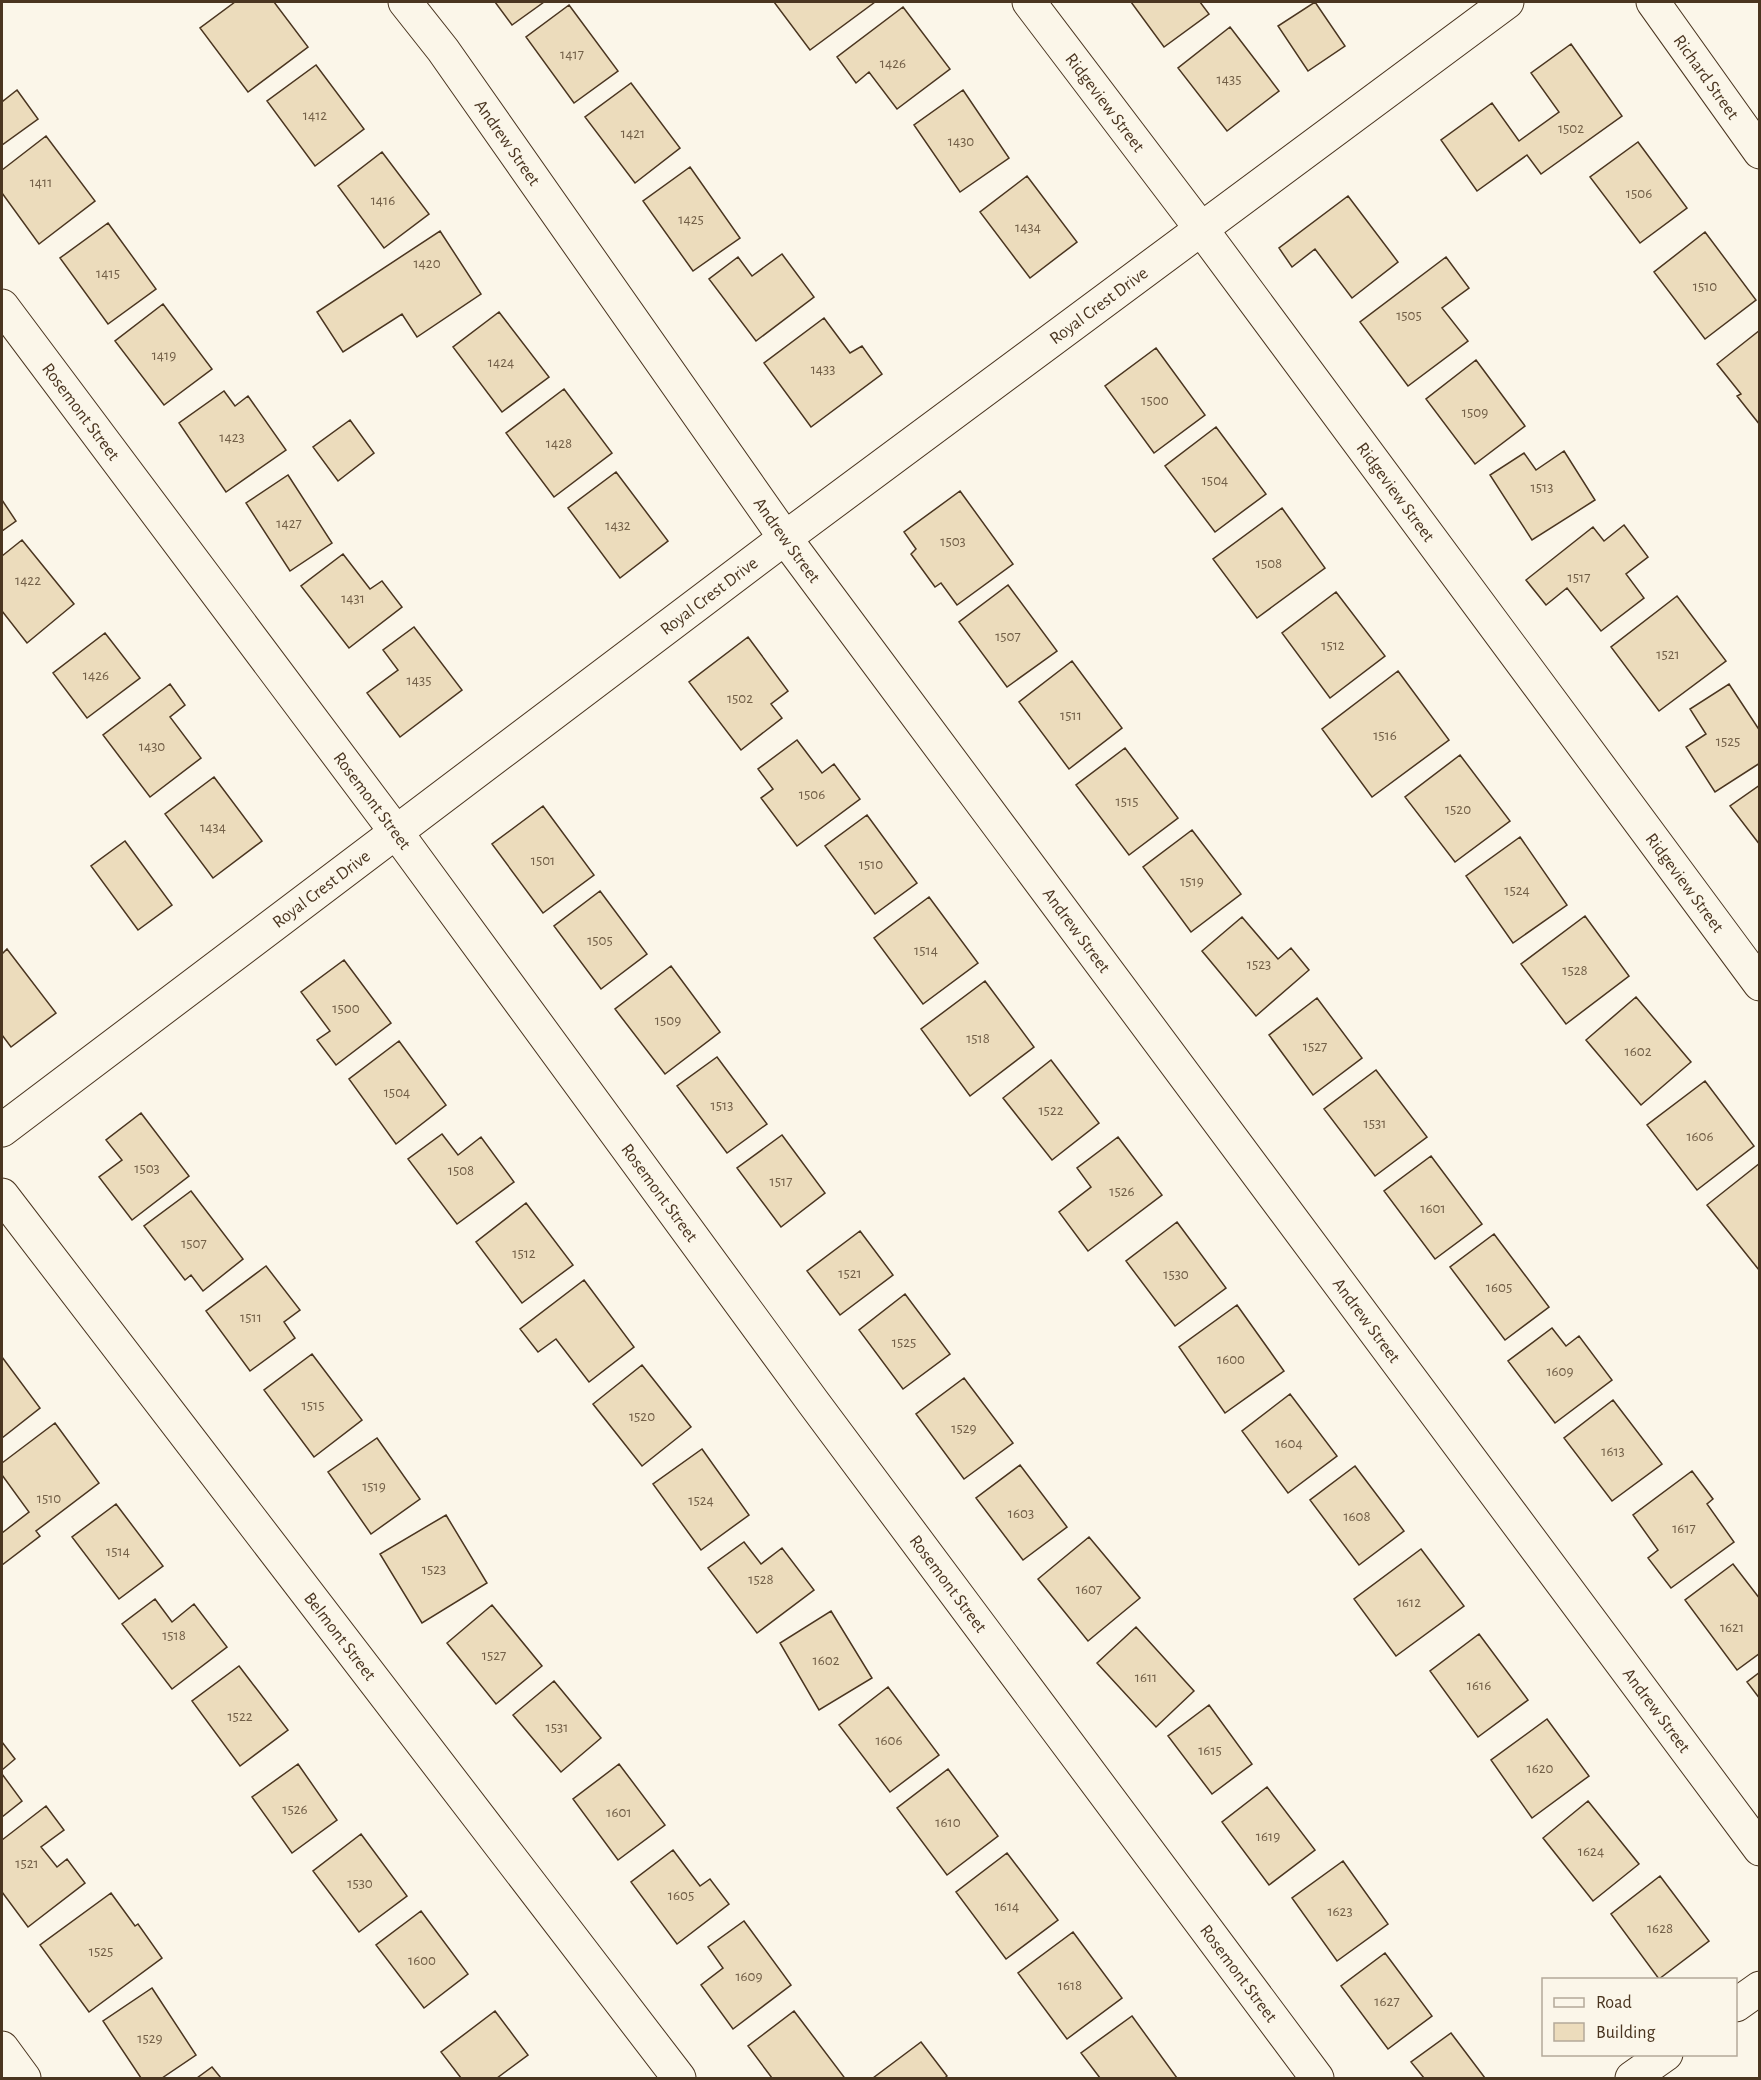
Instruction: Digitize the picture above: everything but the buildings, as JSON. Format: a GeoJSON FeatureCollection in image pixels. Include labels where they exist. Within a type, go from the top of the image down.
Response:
{"type":"FeatureCollection","features":[{"type":"Feature","properties":{"kind":"street","name":"Andrew Street"},"geometry":{"type":"LineString","coordinates":[[405,2],[443,51],[785,538],[1760,1849]]}},
{"type":"Feature","properties":{"kind":"street","name":"Ridgeview Street"},"geometry":{"type":"LineString","coordinates":[[1029,2],[1202,230],[1760,984]]}},
{"type":"Feature","properties":{"kind":"street","name":"Royal Crest Drive"},"geometry":{"type":"LineString","coordinates":[[2,1130],[785,538],[1507,2]]}},
{"type":"Feature","properties":{"kind":"street","name":"Richard Street"},"geometry":{"type":"LineString","coordinates":[[1653,2],[1760,152]]}},
{"type":"Feature","properties":{"kind":"street","name":"Rosemont Street"},"geometry":{"type":"LineString","coordinates":[[2,306],[396,832],[813,1402],[1317,2079]]}},
{"type":"Feature","properties":{"kind":"street","name":"Belmont Street"},"geometry":{"type":"LineString","coordinates":[[2,1195],[679,2079]]}},
{"type":"Feature","properties":{"kind":"street"},"geometry":{"type":"LineString","coordinates":[[1737,2004],[1760,1988]]}},
{"type":"Feature","properties":{"kind":"street"},"geometry":{"type":"LineString","coordinates":[[2,2048],[24,2079]]}},
{"type":"Feature","properties":{"kind":"street"},"geometry":{"type":"LineString","coordinates":[[1632,2079],[1665,2056]]}}]}
